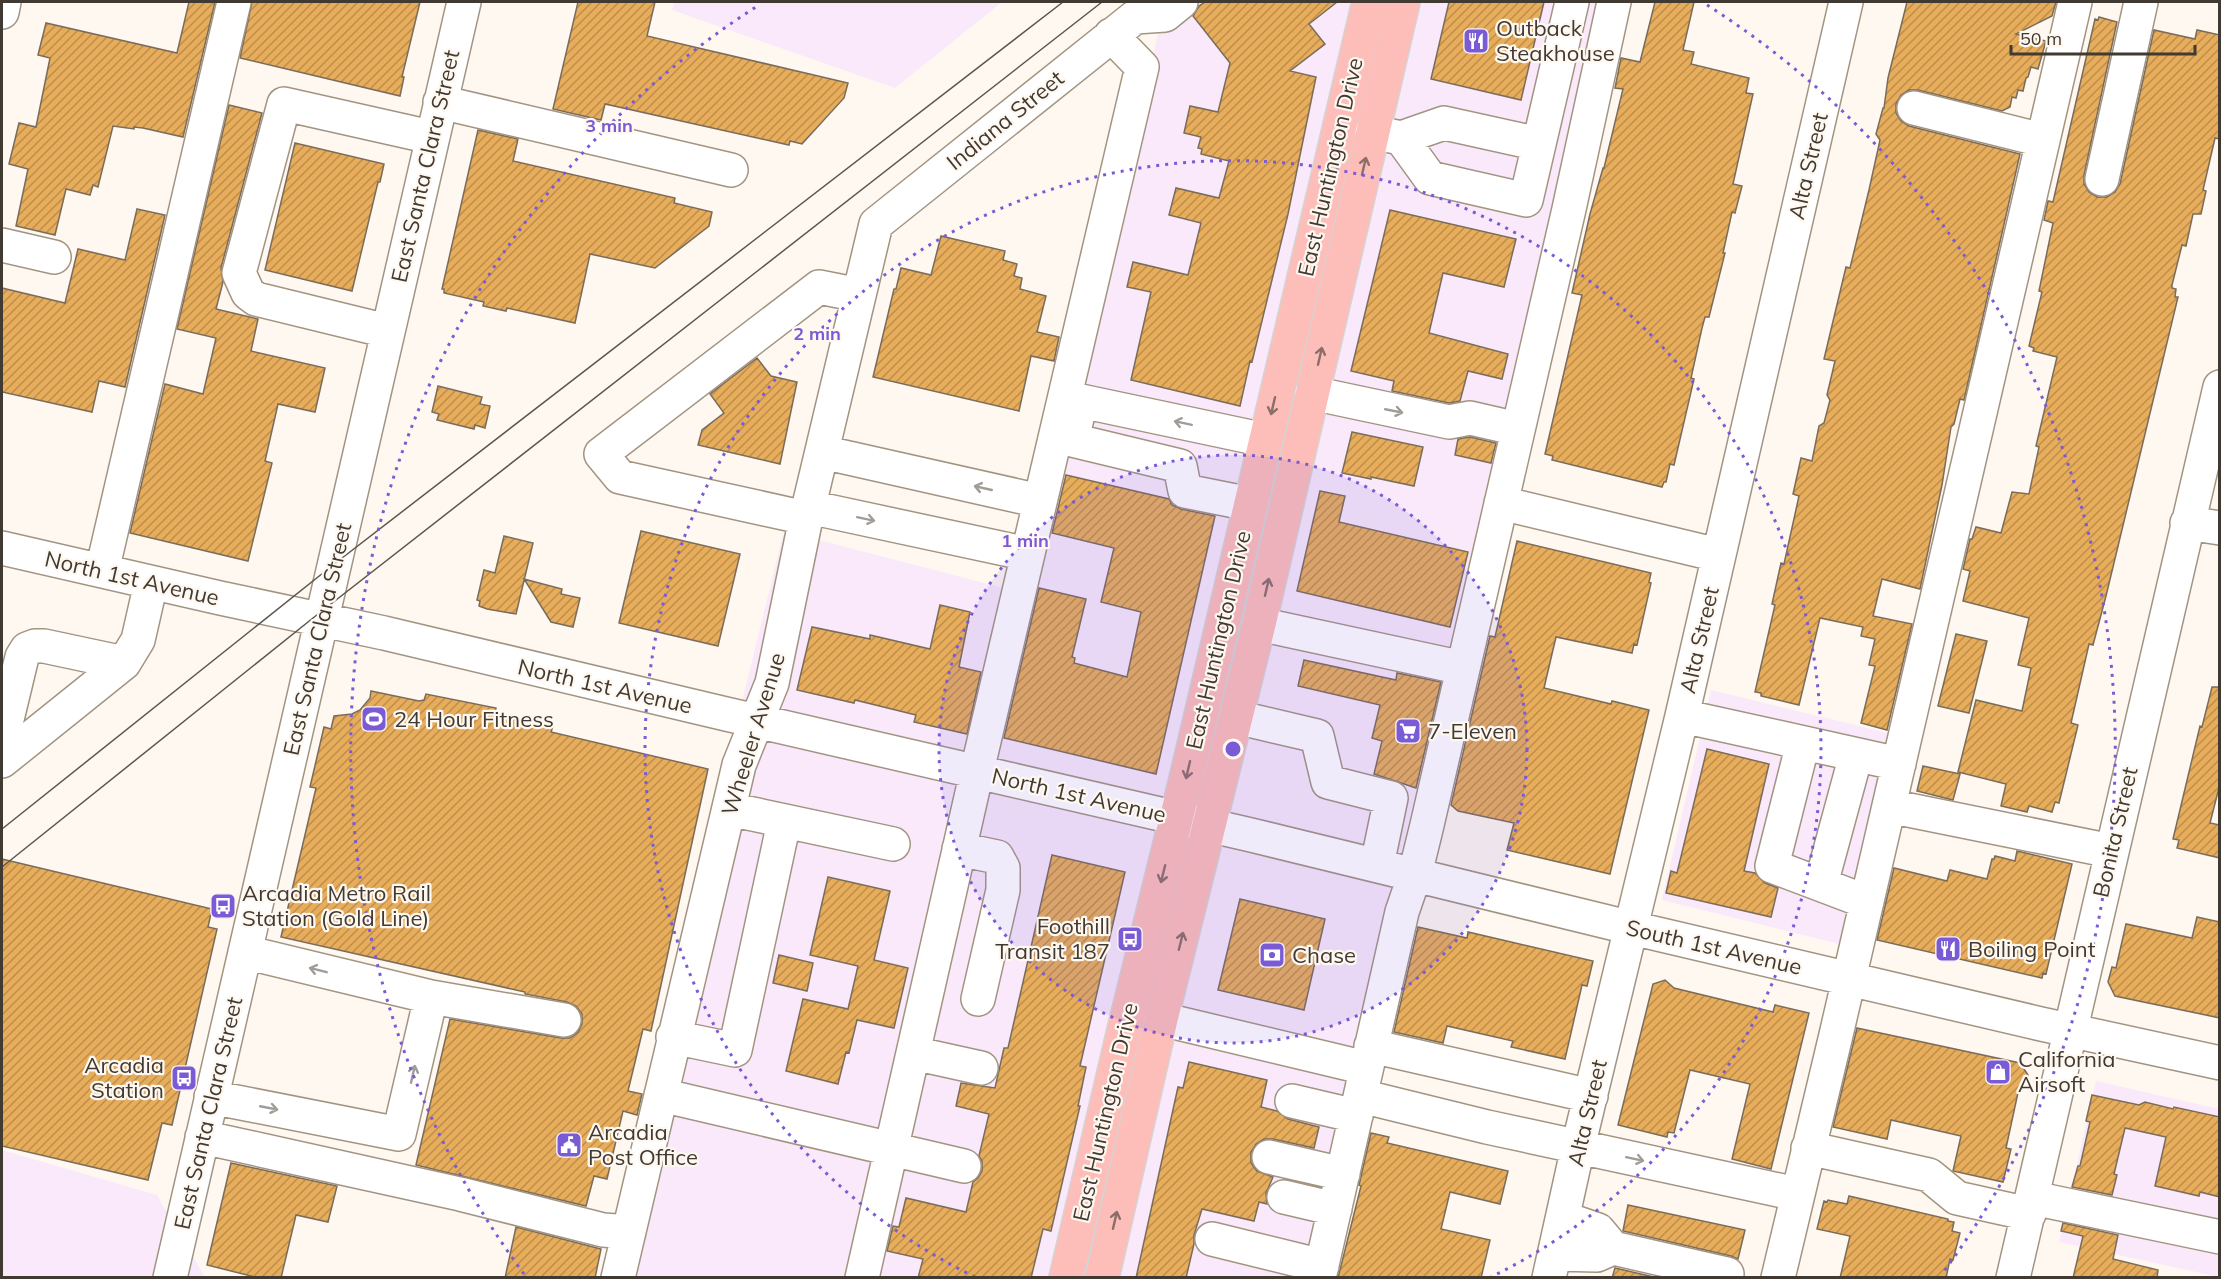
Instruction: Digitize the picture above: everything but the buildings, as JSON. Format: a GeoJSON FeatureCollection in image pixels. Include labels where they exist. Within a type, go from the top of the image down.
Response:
{"type":"FeatureCollection","features":[{"type":"Feature","properties":{"kind":"main road","name":"East Huntington Drive"},"geometry":{"type":"LineString","coordinates":[[1066,1278],[1177,818],[1237,501],[1369,2]]}},
{"type":"Feature","properties":{"kind":"main road","name":"East Huntington Drive"},"geometry":{"type":"LineString","coordinates":[[1102,1278],[1161,1019],[1236,717],[1312,393],[1387,135],[1403,2]]}},
{"type":"Feature","properties":{"kind":"street"},"geometry":{"type":"LineString","coordinates":[[2,12],[4,2]]}},
{"type":"Feature","properties":{"kind":"street"},"geometry":{"type":"LineString","coordinates":[[102,571],[234,2]]}},
{"type":"Feature","properties":{"kind":"street","name":"East Santa Clara Street"},"geometry":{"type":"LineString","coordinates":[[170,1278],[431,137],[464,2]]}},
{"type":"Feature","properties":{"kind":"street"},"geometry":{"type":"LineString","coordinates":[[862,1278],[977,771],[1142,67],[1123,26],[1165,15],[1181,2]]}},
{"type":"Feature","properties":{"kind":"street"},"geometry":{"type":"LineString","coordinates":[[1526,201],[1572,2]]}},
{"type":"Feature","properties":{"kind":"street"},"geometry":{"type":"LineString","coordinates":[[1212,1239],[1321,1272],[1402,912],[1415,874],[1569,209],[1614,2]]}},
{"type":"Feature","properties":{"kind":"street","name":"Alta Street"},"geometry":{"type":"LineString","coordinates":[[1552,1266],[1578,1147],[1682,716],[1846,2]]}},
{"type":"Feature","properties":{"kind":"street"},"geometry":{"type":"LineString","coordinates":[[1778,1278],[2075,2]]}},
{"type":"Feature","properties":{"kind":"street"},"geometry":{"type":"LineString","coordinates":[[2102,179],[2141,2]]}},
{"type":"Feature","properties":{"kind":"street","name":"Indiana Street"},"geometry":{"type":"LineString","coordinates":[[876,224],[1123,26]]}},
{"type":"Feature","properties":{"kind":"street"},"geometry":{"type":"LineString","coordinates":[[440,102],[731,170]]}},
{"type":"Feature","properties":{"kind":"street"},"geometry":{"type":"LineString","coordinates":[[387,331],[256,299],[248,293],[239,273],[284,104],[431,137]]}},
{"type":"Feature","properties":{"kind":"street"},"geometry":{"type":"LineString","coordinates":[[1914,108],[2042,140]]}},
{"type":"Feature","properties":{"kind":"street"},"geometry":{"type":"LineString","coordinates":[[1387,135],[1444,123],[1539,144]]}},
{"type":"Feature","properties":{"kind":"street"},"geometry":{"type":"LineString","coordinates":[[1387,135],[1430,178],[1569,209]]}},
{"type":"Feature","properties":{"kind":"street","name":"Wheeler Avenue"},"geometry":{"type":"LineString","coordinates":[[618,1278],[739,765],[772,683],[808,512],[876,224]]}},
{"type":"Feature","properties":{"kind":"street"},"geometry":{"type":"LineString","coordinates":[[2,245],[54,257]]}},
{"type":"Feature","properties":{"kind":"street"},"geometry":{"type":"LineString","coordinates":[[859,295],[819,287],[602,454],[621,477],[1028,554]]}},
{"type":"Feature","properties":{"kind":"street","name":"Bonita Street"},"geometry":{"type":"LineString","coordinates":[[2013,1278],[2031,1206],[2068,1031],[2220,387]]}},
{"type":"Feature","properties":{"kind":"street"},"geometry":{"type":"LineString","coordinates":[[1312,393],[1449,422],[1470,418],[1518,429]]}},
{"type":"Feature","properties":{"kind":"street"},"geometry":{"type":"LineString","coordinates":[[1237,501],[1183,478],[1072,440],[1081,401],[1253,438]]}},
{"type":"Feature","properties":{"kind":"street"},"geometry":{"type":"LineString","coordinates":[[822,452],[1040,501]]}},
{"type":"Feature","properties":{"kind":"street"},"geometry":{"type":"LineString","coordinates":[[1501,503],[1718,555]]}},
{"type":"Feature","properties":{"kind":"street"},"geometry":{"type":"LineString","coordinates":[[2187,523],[2220,528]]}},
{"type":"Feature","properties":{"kind":"street","name":"North 1st Avenue"},"geometry":{"type":"LineString","coordinates":[[2,548],[1209,825]]}},
{"type":"Feature","properties":{"kind":"street"},"geometry":{"type":"LineString","coordinates":[[2,761],[124,663],[138,640],[152,583]]}},
{"type":"Feature","properties":{"kind":"street"},"geometry":{"type":"LineString","coordinates":[[1258,624],[1463,668]]}},
{"type":"Feature","properties":{"kind":"street"},"geometry":{"type":"LineString","coordinates":[[2,740],[22,657],[27,649],[44,646],[124,663]]}},
{"type":"Feature","properties":{"kind":"street"},"geometry":{"type":"LineString","coordinates":[[1682,716],[1899,764]]}},
{"type":"Feature","properties":{"kind":"street"},"geometry":{"type":"LineString","coordinates":[[1236,717],[1317,736],[1328,782],[1391,798],[1377,865]]}},
{"type":"Feature","properties":{"kind":"street"},"geometry":{"type":"LineString","coordinates":[[1803,743],[1772,866],[1866,902]]}},
{"type":"Feature","properties":{"kind":"street"},"geometry":{"type":"LineString","coordinates":[[1821,884],[1856,754]]}},
{"type":"Feature","properties":{"kind":"street"},"geometry":{"type":"LineString","coordinates":[[1889,806],[2111,851]]}},
{"type":"Feature","properties":{"kind":"street"},"geometry":{"type":"LineString","coordinates":[[729,809],[893,844]]}},
{"type":"Feature","properties":{"kind":"street"},"geometry":{"type":"LineString","coordinates":[[673,1037],[735,1050],[784,822]]}},
{"type":"Feature","properties":{"kind":"street","name":"South 1st Avenue"},"geometry":{"type":"LineString","coordinates":[[1209,825],[2068,1031],[2220,1063]]}},
{"type":"Feature","properties":{"kind":"street"},"geometry":{"type":"LineString","coordinates":[[959,849],[997,857],[1003,868],[1003,890],[978,999]]}},
{"type":"Feature","properties":{"kind":"street"},"geometry":{"type":"LineString","coordinates":[[245,952],[431,997],[564,1020]]}},
{"type":"Feature","properties":{"kind":"street"},"geometry":{"type":"LineString","coordinates":[[211,1097],[399,1134],[431,997]]}},
{"type":"Feature","properties":{"kind":"street"},"geometry":{"type":"LineString","coordinates":[[1161,1019],[1578,1147],[1797,1194]]}},
{"type":"Feature","properties":{"kind":"street"},"geometry":{"type":"LineString","coordinates":[[913,1053],[981,1068]]}},
{"type":"Feature","properties":{"kind":"street"},"geometry":{"type":"LineString","coordinates":[[1292,1101],[1364,1082],[1591,1096]]}},
{"type":"Feature","properties":{"kind":"street"},"geometry":{"type":"LineString","coordinates":[[661,1095],[964,1166]]}},
{"type":"Feature","properties":{"kind":"street"},"geometry":{"type":"LineString","coordinates":[[202,1137],[460,1194],[603,1230],[629,1232]]}},
{"type":"Feature","properties":{"kind":"street"},"geometry":{"type":"LineString","coordinates":[[1808,1148],[1929,1175],[1957,1198],[2031,1206],[2220,1238]]}},
{"type":"Feature","properties":{"kind":"street"},"geometry":{"type":"LineString","coordinates":[[1269,1157],[1343,1174]]}},
{"type":"Feature","properties":{"kind":"street"},"geometry":{"type":"LineString","coordinates":[[1284,1197],[1335,1209]]}},
{"type":"Feature","properties":{"kind":"street"},"geometry":{"type":"LineString","coordinates":[[1563,1218],[1598,1230],[1613,1248]]}},
{"type":"Feature","properties":{"kind":"street"},"geometry":{"type":"LineString","coordinates":[[1552,1266],[1597,1255],[1613,1248],[1728,1274]]}},
{"type":"Feature","properties":{"kind":"shaded area"},"geometry":{"type":"Polygon","coordinates":[[[674,2],[1002,2],[895,88],[672,10],[674,2]]]}},
{"type":"Feature","properties":{"kind":"shaded area"},"geometry":{"type":"Polygon","coordinates":[[[1165,2],[1599,2],[1303,1277],[600,1278],[784,531],[1031,595],[1165,2]]]}},
{"type":"Feature","properties":{"kind":"shaded area"},"geometry":{"type":"Polygon","coordinates":[[[1711,690],[1896,735],[1852,947],[1662,900],[1711,690]]]}},
{"type":"Feature","properties":{"kind":"shaded area"},"geometry":{"type":"Polygon","coordinates":[[[2096,1081],[2219,1109],[2219,1277],[2059,1242],[2096,1081]]]}},
{"type":"Feature","properties":{"kind":"shaded area"},"geometry":{"type":"Polygon","coordinates":[[[2,1150],[157,1195],[205,1277],[2,1277],[2,1150]]]}},
{"type":"Feature","properties":{"kind":"tram line"},"geometry":{"type":"LineString","coordinates":[[2,829],[333,565],[1063,2]]}},
{"type":"Feature","properties":{"kind":"tram line"},"geometry":{"type":"LineString","coordinates":[[2,867],[313,618],[1102,2]]}},
{"type":"Feature","properties":{"kind":"place","name":"Outback Steakhouse"},"geometry":{"type":"Point","coordinates":[1476,41]}},
{"type":"Feature","properties":{"kind":"place","name":"24 Hour Fitness"},"geometry":{"type":"Point","coordinates":[374,719]}},
{"type":"Feature","properties":{"kind":"place","name":"7-Eleven"},"geometry":{"type":"Point","coordinates":[1408,731]}},
{"type":"Feature","properties":{"kind":"place","name":"Arcadia Metro Rail Station (Gold Line)"},"geometry":{"type":"Point","coordinates":[223,906]}},
{"type":"Feature","properties":{"kind":"place","name":"Foothill Transit 187"},"geometry":{"type":"Point","coordinates":[1130,939]}},
{"type":"Feature","properties":{"kind":"place","name":"Boiling Point"},"geometry":{"type":"Point","coordinates":[1948,949]}},
{"type":"Feature","properties":{"kind":"place","name":"Chase"},"geometry":{"type":"Point","coordinates":[1272,955]}},
{"type":"Feature","properties":{"kind":"place","name":"California Airsoft"},"geometry":{"type":"Point","coordinates":[1998,1072]}},
{"type":"Feature","properties":{"kind":"place","name":"Arcadia Station"},"geometry":{"type":"Point","coordinates":[184,1078]}},
{"type":"Feature","properties":{"kind":"place","name":"Arcadia Post Office"},"geometry":{"type":"Point","coordinates":[569,1145]}}]}
